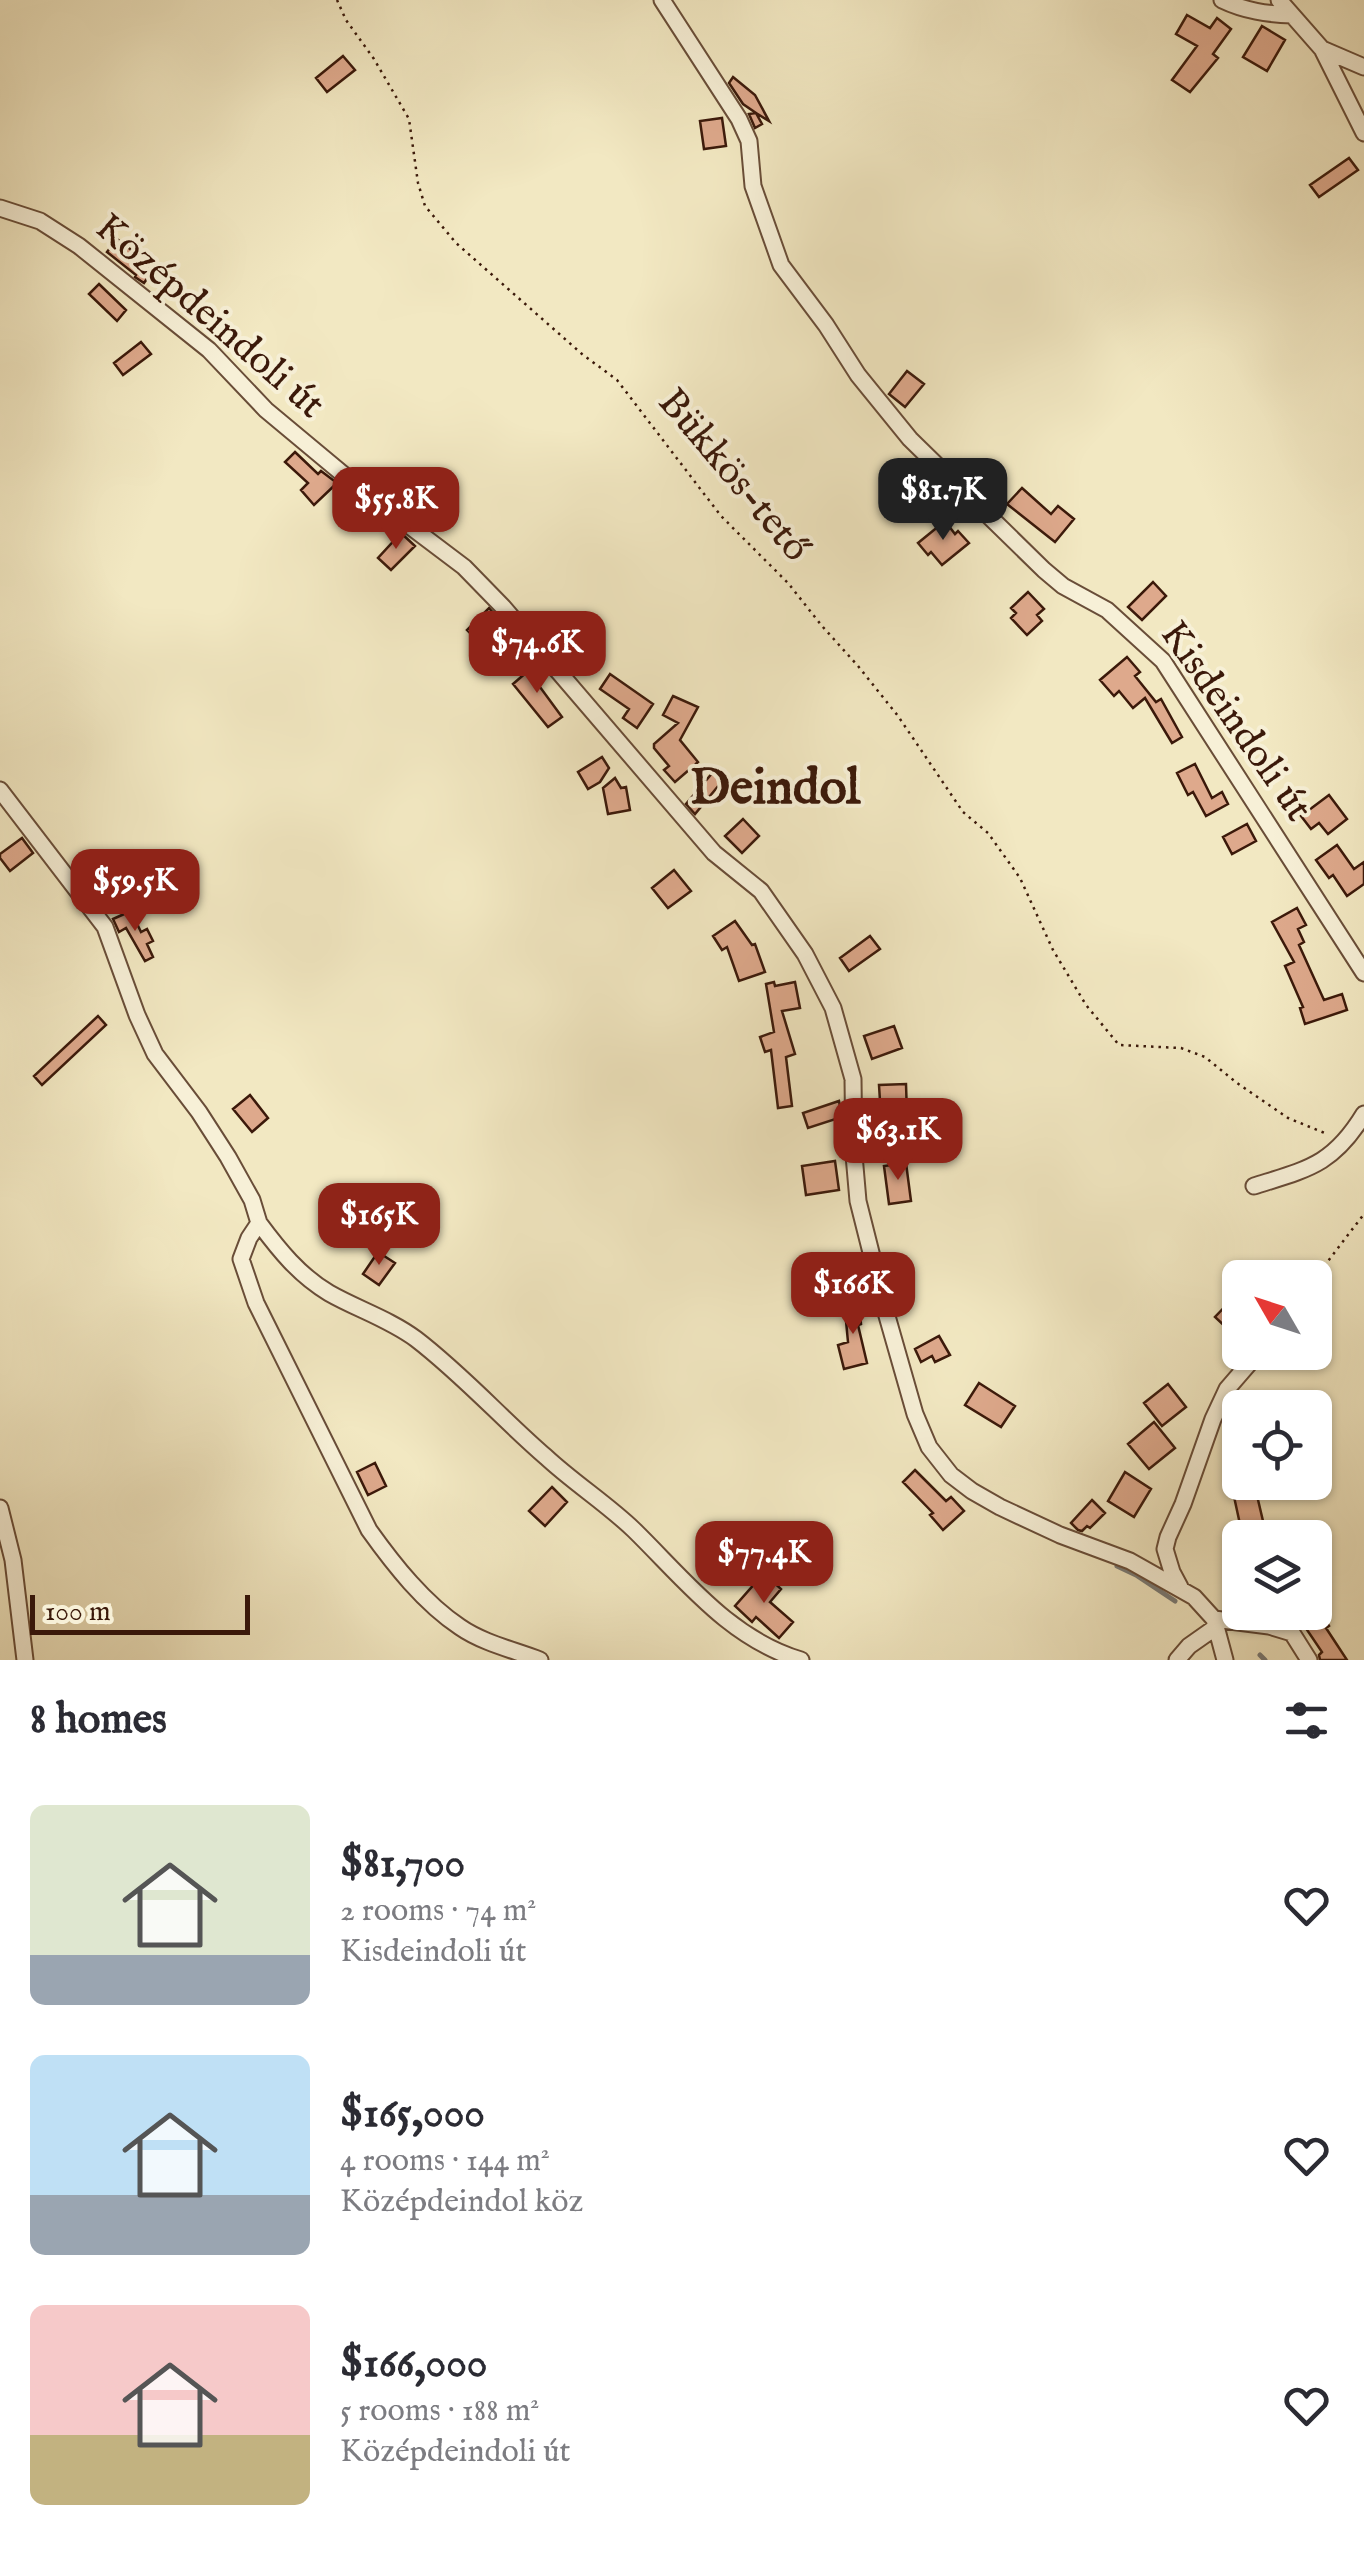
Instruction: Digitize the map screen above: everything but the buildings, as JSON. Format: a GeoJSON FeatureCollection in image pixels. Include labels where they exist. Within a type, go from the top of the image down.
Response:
{"type":"FeatureCollection","features":[{"type":"Feature","properties":{"kind":"street","name":"Kisdeindoli út"},"geometry":{"type":"LineString","coordinates":[[662,0],[748,140],[753,186],[782,266],[858,375],[910,439],[1044,570],[1063,586],[1108,610],[1163,661],[1364,973]]}},
{"type":"Feature","properties":{"kind":"street"},"geometry":{"type":"LineString","coordinates":[[1222,0],[1262,13],[1292,15]]}},
{"type":"Feature","properties":{"kind":"street"},"geometry":{"type":"LineString","coordinates":[[1280,0],[1322,49],[1364,133]]}},
{"type":"Feature","properties":{"kind":"street"},"geometry":{"type":"LineString","coordinates":[[1322,49],[1364,67]]}},
{"type":"Feature","properties":{"kind":"street","name":"Középdeindoli út"},"geometry":{"type":"LineString","coordinates":[[0,208],[40,221],[79,246],[209,350],[266,410],[362,490],[464,567],[714,852],[761,891],[805,954],[833,1008],[853,1079],[858,1201],[896,1349],[929,1447],[951,1475],[972,1491],[1060,1535],[1158,1575],[1194,1597],[1215,1623]]}},
{"type":"Feature","properties":{"kind":"street"},"geometry":{"type":"LineString","coordinates":[[0,790],[104,927],[156,1054],[228,1157],[252,1200],[259,1223],[282,1254],[328,1292],[392,1324],[447,1364],[548,1459],[632,1528],[714,1611],[762,1645],[800,1660]]}},
{"type":"Feature","properties":{"kind":"street"},"geometry":{"type":"LineString","coordinates":[[1254,1186],[1300,1172],[1333,1155],[1364,1114]]}},
{"type":"Feature","properties":{"kind":"street"},"geometry":{"type":"LineString","coordinates":[[259,1223],[241,1259],[256,1303],[370,1530],[389,1558],[461,1628],[540,1660]]}},
{"type":"Feature","properties":{"kind":"street"},"geometry":{"type":"LineString","coordinates":[[1182,1591],[1165,1549],[1168,1537],[1226,1389],[1243,1370]]}},
{"type":"Feature","properties":{"kind":"street"},"geometry":{"type":"LineString","coordinates":[[0,1508],[13,1560],[25,1660]]}},
{"type":"Feature","properties":{"kind":"street"},"geometry":{"type":"LineString","coordinates":[[1215,1623],[1225,1660]]}},
{"type":"Feature","properties":{"kind":"street"},"geometry":{"type":"LineString","coordinates":[[1177,1660],[1215,1623],[1270,1626],[1292,1633],[1310,1660]]}},
{"type":"Feature","properties":{"kind":"path","name":"Bükkös-tető"},"geometry":{"type":"LineString","coordinates":[[337,0],[408,120],[425,206],[456,244],[617,380],[720,516],[788,583],[858,666],[898,716],[963,812],[988,833],[1020,878],[1053,950],[1086,1005],[1119,1045],[1181,1048],[1205,1057],[1288,1118],[1345,1141]]}},
{"type":"Feature","properties":{"kind":"path"},"geometry":{"type":"LineString","coordinates":[[1329,1260],[1364,1214]]}},
{"type":"Feature","properties":{"kind":"waterway"},"geometry":{"type":"LineString","coordinates":[[1117,1566],[1175,1601]]}},
{"type":"Feature","properties":{"kind":"waterway"},"geometry":{"type":"LineString","coordinates":[[1260,1655],[1265,1660]]}},
{"type":"Feature","properties":{"kind":"district","name":"Deindol"},"geometry":{"type":"Point","coordinates":[775,789]}}]}
